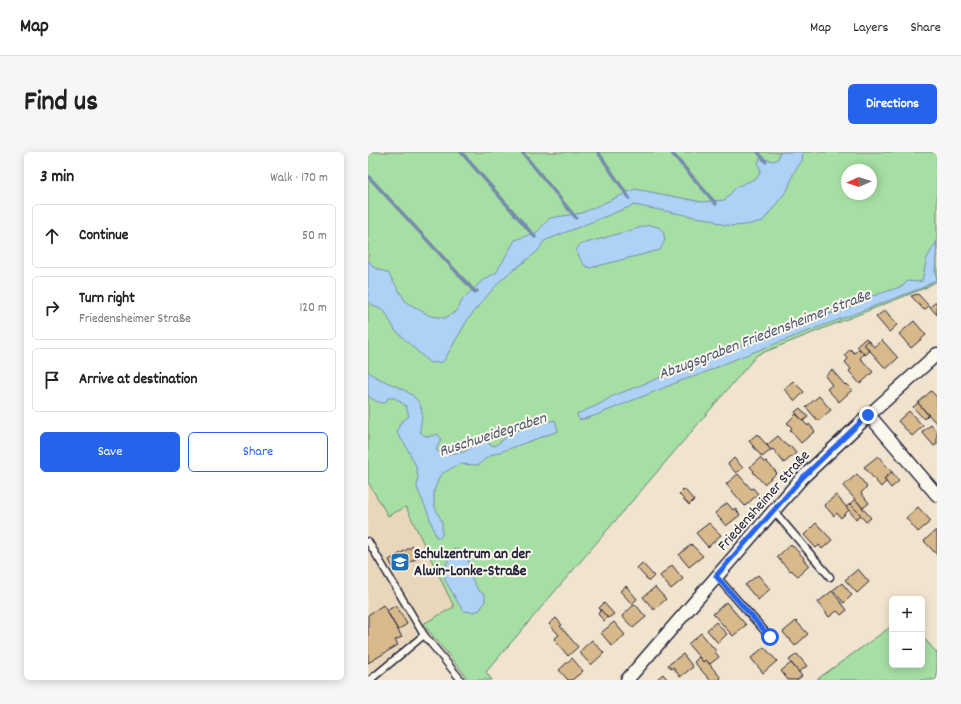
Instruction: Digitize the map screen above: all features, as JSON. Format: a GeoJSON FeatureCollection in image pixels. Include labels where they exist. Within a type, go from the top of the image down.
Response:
{"type":"FeatureCollection","features":[{"type":"Feature","properties":{"kind":"street","name":"Friedensheimer Straße"},"geometry":{"type":"LineString","coordinates":[[627,680],[802,478],[868,415],[937,354]]}},
{"type":"Feature","properties":{"kind":"street"},"geometry":{"type":"LineString","coordinates":[[868,415],[937,494]]}},
{"type":"Feature","properties":{"kind":"lane"},"geometry":{"type":"LineString","coordinates":[[773,510],[830,577]]}},
{"type":"Feature","properties":{"kind":"lane"},"geometry":{"type":"LineString","coordinates":[[368,541],[424,635],[461,680]]}},
{"type":"Feature","properties":{"kind":"lane"},"geometry":{"type":"LineString","coordinates":[[716,576],[770,637]]}},
{"type":"Feature","properties":{"kind":"lane"},"geometry":{"type":"LineString","coordinates":[[370,680],[424,635]]}},
{"type":"Feature","properties":{"kind":"shaded area","name":"Schulzentrum an der Alwin-Lonke-Straße"},"geometry":{"type":"Polygon","coordinates":[[[368,482],[388,516],[405,507],[454,607],[423,624],[431,634],[378,680],[368,680],[368,482]]]}},
{"type":"Feature","properties":{"kind":"green space"},"geometry":{"type":"Polygon","coordinates":[[[368,152],[937,152],[937,281],[925,288],[757,355],[486,672],[492,680],[469,680],[423,624],[454,607],[406,507],[388,516],[368,482],[368,152]]]}},
{"type":"Feature","properties":{"kind":"green space"},"geometry":{"type":"Polygon","coordinates":[[[889,628],[889,668],[925,668],[925,639],[937,653],[937,680],[816,680],[889,628]]]}},
{"type":"Feature","properties":{"kind":"water"},"geometry":{"type":"Polygon","coordinates":[[[780,152],[803,152],[802,161],[794,172],[788,189],[763,221],[730,226],[709,219],[634,205],[544,241],[538,251],[502,279],[480,304],[468,319],[443,362],[430,363],[395,330],[385,312],[368,302],[368,259],[373,267],[388,273],[406,302],[430,316],[445,318],[457,311],[463,299],[483,280],[496,273],[515,240],[537,232],[550,218],[582,213],[635,189],[702,202],[725,200],[736,187],[757,178],[761,170],[758,164],[760,158],[774,161],[778,159],[780,152]]]}},
{"type":"Feature","properties":{"kind":"water"},"geometry":{"type":"Polygon","coordinates":[[[649,225],[658,227],[663,231],[665,240],[660,250],[590,268],[584,265],[576,251],[579,245],[649,225]]]}},
{"type":"Feature","properties":{"kind":"water"},"geometry":{"type":"Polygon","coordinates":[[[937,241],[935,273],[937,279],[924,287],[738,358],[594,416],[580,420],[578,418],[577,414],[598,405],[613,396],[756,340],[791,330],[828,314],[842,311],[867,298],[903,286],[907,281],[922,281],[927,258],[937,241]]]}},
{"type":"Feature","properties":{"kind":"water"},"geometry":{"type":"Polygon","coordinates":[[[368,371],[374,376],[400,388],[415,398],[420,405],[422,414],[420,432],[428,436],[438,434],[441,439],[436,450],[443,454],[464,452],[485,438],[489,444],[495,446],[514,431],[555,420],[558,431],[489,456],[478,465],[459,464],[440,475],[434,491],[434,505],[442,522],[442,535],[441,537],[436,537],[428,513],[417,488],[418,477],[416,466],[406,446],[397,433],[400,423],[409,416],[406,406],[395,398],[388,398],[385,403],[383,403],[368,396],[368,371]]]}},
{"type":"Feature","properties":{"kind":"water"},"geometry":{"type":"Polygon","coordinates":[[[456,549],[462,552],[469,560],[468,571],[478,590],[485,595],[485,601],[480,610],[473,612],[464,611],[445,580],[445,568],[448,560],[448,551],[456,549]]]}},
{"type":"Feature","properties":{"kind":"building"},"geometry":{"type":"Polygon","coordinates":[[[918,294],[929,306],[924,310],[911,296],[918,294]]]}},
{"type":"Feature","properties":{"kind":"building"},"geometry":{"type":"Polygon","coordinates":[[[937,301],[937,315],[930,307],[937,301]]]}},
{"type":"Feature","properties":{"kind":"building"},"geometry":{"type":"Polygon","coordinates":[[[885,310],[897,325],[889,332],[876,317],[885,310]]]}},
{"type":"Feature","properties":{"kind":"building"},"geometry":{"type":"Polygon","coordinates":[[[914,321],[926,335],[911,348],[899,334],[914,321]]]}},
{"type":"Feature","properties":{"kind":"building"},"geometry":{"type":"Polygon","coordinates":[[[866,338],[868,340],[864,344],[870,351],[865,355],[857,346],[866,338]]]}},
{"type":"Feature","properties":{"kind":"building"},"geometry":{"type":"Polygon","coordinates":[[[868,340],[874,347],[882,340],[898,358],[886,369],[864,344],[868,340]]]}},
{"type":"Feature","properties":{"kind":"building"},"geometry":{"type":"Polygon","coordinates":[[[850,349],[854,353],[859,349],[864,354],[860,358],[873,372],[860,384],[849,371],[851,369],[845,362],[848,359],[845,355],[850,349]]]}},
{"type":"Feature","properties":{"kind":"building"},"geometry":{"type":"Polygon","coordinates":[[[832,370],[845,385],[846,384],[852,390],[839,402],[827,389],[832,385],[825,376],[832,370]]]}},
{"type":"Feature","properties":{"kind":"building"},"geometry":{"type":"Polygon","coordinates":[[[793,381],[804,392],[795,401],[784,389],[793,381]]]}},
{"type":"Feature","properties":{"kind":"building"},"geometry":{"type":"Polygon","coordinates":[[[931,391],[937,397],[937,424],[918,403],[931,391]]]}},
{"type":"Feature","properties":{"kind":"building"},"geometry":{"type":"Polygon","coordinates":[[[819,396],[831,410],[818,421],[806,407],[819,396]]]}},
{"type":"Feature","properties":{"kind":"building"},"geometry":{"type":"Polygon","coordinates":[[[918,403],[928,415],[924,419],[913,407],[918,403]]]}},
{"type":"Feature","properties":{"kind":"building"},"geometry":{"type":"Polygon","coordinates":[[[800,408],[808,417],[803,421],[795,412],[800,408]]]}},
{"type":"Feature","properties":{"kind":"building"},"geometry":{"type":"Polygon","coordinates":[[[909,411],[923,426],[912,436],[898,421],[909,411]]]}},
{"type":"Feature","properties":{"kind":"building"},"geometry":{"type":"Polygon","coordinates":[[[796,414],[808,426],[809,424],[815,431],[801,443],[790,430],[792,428],[787,423],[796,414]]]}},
{"type":"Feature","properties":{"kind":"building"},"geometry":{"type":"Polygon","coordinates":[[[931,425],[937,432],[937,444],[934,446],[922,432],[931,425]]]}},
{"type":"Feature","properties":{"kind":"building"},"geometry":{"type":"Polygon","coordinates":[[[757,434],[771,450],[762,457],[749,441],[757,434]]]}},
{"type":"Feature","properties":{"kind":"building"},"geometry":{"type":"Polygon","coordinates":[[[778,436],[796,453],[784,463],[773,449],[771,450],[767,445],[778,436]]]}},
{"type":"Feature","properties":{"kind":"building"},"geometry":{"type":"Polygon","coordinates":[[[878,456],[892,472],[884,479],[886,482],[881,487],[864,467],[878,456]]]}},
{"type":"Feature","properties":{"kind":"building"},"geometry":{"type":"Polygon","coordinates":[[[734,458],[743,468],[736,473],[728,464],[734,458]]]}},
{"type":"Feature","properties":{"kind":"building"},"geometry":{"type":"Polygon","coordinates":[[[760,458],[764,462],[766,461],[777,473],[764,484],[750,467],[760,458]]]}},
{"type":"Feature","properties":{"kind":"building"},"geometry":{"type":"Polygon","coordinates":[[[892,472],[899,481],[891,488],[884,479],[892,472]]]}},
{"type":"Feature","properties":{"kind":"building"},"geometry":{"type":"Polygon","coordinates":[[[738,474],[751,489],[753,488],[758,494],[745,506],[726,484],[738,474]]]}},
{"type":"Feature","properties":{"kind":"building"},"geometry":{"type":"Polygon","coordinates":[[[857,474],[867,487],[861,493],[869,503],[863,508],[843,486],[857,474]]]}},
{"type":"Feature","properties":{"kind":"building"},"geometry":{"type":"Polygon","coordinates":[[[684,489],[694,500],[689,505],[679,494],[684,489]]]}},
{"type":"Feature","properties":{"kind":"building"},"geometry":{"type":"Polygon","coordinates":[[[836,495],[849,510],[841,518],[837,513],[834,516],[824,505],[836,495]]]}},
{"type":"Feature","properties":{"kind":"building"},"geometry":{"type":"Polygon","coordinates":[[[855,499],[871,518],[866,522],[850,504],[855,499]]]}},
{"type":"Feature","properties":{"kind":"building"},"geometry":{"type":"Polygon","coordinates":[[[727,503],[733,510],[735,508],[740,515],[726,526],[715,513],[727,503]]]}},
{"type":"Feature","properties":{"kind":"building"},"geometry":{"type":"Polygon","coordinates":[[[850,504],[861,515],[856,519],[846,507],[850,504]]]}},
{"type":"Feature","properties":{"kind":"building"},"geometry":{"type":"Polygon","coordinates":[[[918,507],[931,521],[918,532],[906,518],[918,507]]]}},
{"type":"Feature","properties":{"kind":"building"},"geometry":{"type":"Polygon","coordinates":[[[709,523],[721,535],[708,547],[696,533],[709,523]]]}},
{"type":"Feature","properties":{"kind":"building"},"geometry":{"type":"Polygon","coordinates":[[[816,523],[832,540],[822,549],[819,545],[816,548],[804,535],[816,523]]]}},
{"type":"Feature","properties":{"kind":"building"},"geometry":{"type":"Polygon","coordinates":[[[936,530],[937,531],[937,555],[924,541],[936,530]]]}},
{"type":"Feature","properties":{"kind":"building"},"geometry":{"type":"Polygon","coordinates":[[[691,544],[703,556],[689,567],[679,555],[691,544]]]}},
{"type":"Feature","properties":{"kind":"building"},"geometry":{"type":"Polygon","coordinates":[[[791,544],[809,566],[798,576],[791,570],[790,571],[777,557],[791,544]]]}},
{"type":"Feature","properties":{"kind":"building"},"geometry":{"type":"Polygon","coordinates":[[[413,546],[419,557],[395,571],[389,560],[413,546]]]}},
{"type":"Feature","properties":{"kind":"building"},"geometry":{"type":"Polygon","coordinates":[[[642,563],[654,576],[649,581],[637,568],[642,563]]]}},
{"type":"Feature","properties":{"kind":"building"},"geometry":{"type":"Polygon","coordinates":[[[672,565],[683,579],[671,589],[660,576],[672,565]]]}},
{"type":"Feature","properties":{"kind":"building"},"geometry":{"type":"Polygon","coordinates":[[[858,569],[869,582],[857,593],[845,580],[858,569]]]}},
{"type":"Feature","properties":{"kind":"building"},"geometry":{"type":"Polygon","coordinates":[[[758,575],[770,589],[758,600],[745,585],[758,575]]]}},
{"type":"Feature","properties":{"kind":"building"},"geometry":{"type":"Polygon","coordinates":[[[842,583],[852,595],[844,603],[833,590],[842,583]]]}},
{"type":"Feature","properties":{"kind":"building"},"geometry":{"type":"Polygon","coordinates":[[[626,586],[637,599],[632,604],[620,591],[626,586]]]}},
{"type":"Feature","properties":{"kind":"building"},"geometry":{"type":"Polygon","coordinates":[[[655,587],[666,599],[654,610],[643,597],[655,587]]]}},
{"type":"Feature","properties":{"kind":"building"},"geometry":{"type":"Polygon","coordinates":[[[832,591],[847,610],[841,615],[837,611],[829,617],[818,602],[832,591]]]}},
{"type":"Feature","properties":{"kind":"building"},"geometry":{"type":"Polygon","coordinates":[[[726,602],[746,625],[733,636],[713,614],[726,602]]]}},
{"type":"Feature","properties":{"kind":"building"},"geometry":{"type":"Polygon","coordinates":[[[604,603],[614,614],[608,618],[599,608],[604,603]]]}},
{"type":"Feature","properties":{"kind":"building"},"geometry":{"type":"Polygon","coordinates":[[[635,604],[646,617],[633,628],[622,616],[635,604]]]}},
{"type":"Feature","properties":{"kind":"building"},"geometry":{"type":"Polygon","coordinates":[[[383,605],[402,637],[395,640],[398,645],[368,663],[368,615],[383,605]]]}},
{"type":"Feature","properties":{"kind":"building"},"geometry":{"type":"Polygon","coordinates":[[[396,605],[407,624],[398,630],[387,611],[396,605]]]}},
{"type":"Feature","properties":{"kind":"building"},"geometry":{"type":"Polygon","coordinates":[[[601,610],[607,617],[604,621],[598,614],[601,610]]]}},
{"type":"Feature","properties":{"kind":"building"},"geometry":{"type":"Polygon","coordinates":[[[556,618],[562,625],[560,626],[578,647],[568,656],[554,639],[559,635],[549,624],[556,618]]]}},
{"type":"Feature","properties":{"kind":"building"},"geometry":{"type":"Polygon","coordinates":[[[796,621],[808,634],[795,646],[783,632],[796,621]]]}},
{"type":"Feature","properties":{"kind":"building"},"geometry":{"type":"Polygon","coordinates":[[[614,622],[625,635],[612,646],[601,633],[614,622]]]}},
{"type":"Feature","properties":{"kind":"building"},"geometry":{"type":"Polygon","coordinates":[[[716,622],[727,634],[718,643],[707,630],[716,622]]]}},
{"type":"Feature","properties":{"kind":"building"},"geometry":{"type":"Polygon","coordinates":[[[701,633],[719,657],[710,664],[706,660],[703,662],[688,644],[701,633]]]}},
{"type":"Feature","properties":{"kind":"building"},"geometry":{"type":"Polygon","coordinates":[[[592,640],[604,653],[591,665],[579,652],[592,640]]]}},
{"type":"Feature","properties":{"kind":"building"},"geometry":{"type":"Polygon","coordinates":[[[764,647],[777,661],[763,673],[751,658],[764,647]]]}},
{"type":"Feature","properties":{"kind":"building"},"geometry":{"type":"Polygon","coordinates":[[[683,654],[693,667],[680,677],[673,667],[671,669],[668,665],[683,654]]]}},
{"type":"Feature","properties":{"kind":"building"},"geometry":{"type":"Polygon","coordinates":[[[797,654],[807,666],[799,672],[789,660],[797,654]]]}},
{"type":"Feature","properties":{"kind":"building"},"geometry":{"type":"Polygon","coordinates":[[[699,657],[703,662],[706,660],[721,678],[719,680],[710,680],[694,662],[699,657]]]}},
{"type":"Feature","properties":{"kind":"building"},"geometry":{"type":"Polygon","coordinates":[[[572,658],[583,671],[572,680],[568,680],[559,670],[572,658]]]}},
{"type":"Feature","properties":{"kind":"building"},"geometry":{"type":"Polygon","coordinates":[[[791,663],[802,676],[797,680],[788,680],[781,671],[791,663]]]}},
{"type":"Feature","properties":{"kind":"building"},"geometry":{"type":"Polygon","coordinates":[[[663,674],[668,680],[656,680],[663,674]]]}},
{"type":"Feature","properties":{"kind":"waterway"},"geometry":{"type":"LineString","coordinates":[[461,152],[535,237]]}},
{"type":"Feature","properties":{"kind":"waterway"},"geometry":{"type":"LineString","coordinates":[[522,152],[576,218]]}},
{"type":"Feature","properties":{"kind":"waterway"},"geometry":{"type":"LineString","coordinates":[[598,152],[629,198]]}},
{"type":"Feature","properties":{"kind":"waterway"},"geometry":{"type":"LineString","coordinates":[[671,152],[716,204]]}},
{"type":"Feature","properties":{"kind":"waterway"},"geometry":{"type":"LineString","coordinates":[[758,152],[766,162]]}},
{"type":"Feature","properties":{"kind":"waterway"},"geometry":{"type":"LineString","coordinates":[[368,176],[475,292],[477,291]]}},
{"type":"Feature","properties":{"kind":"place","name":"Schulzentrum an der Alwin-Lonke-Straße"},"geometry":{"type":"Point","coordinates":[400,562]}},
{"type":"Feature","properties":{"kind":"route"},"geometry":{"type":"LineString","coordinates":[[770,637],[716,576],[802,478],[868,415]]}},
{"type":"Feature","properties":{"kind":"water label","name":"Abzugsgraben Friedensheimer Straße"},"geometry":{"type":"Point","coordinates":[764,333]}},
{"type":"Feature","properties":{"kind":"water label","name":"Ruschweidegraben"},"geometry":{"type":"Point","coordinates":[492,433]}}]}
